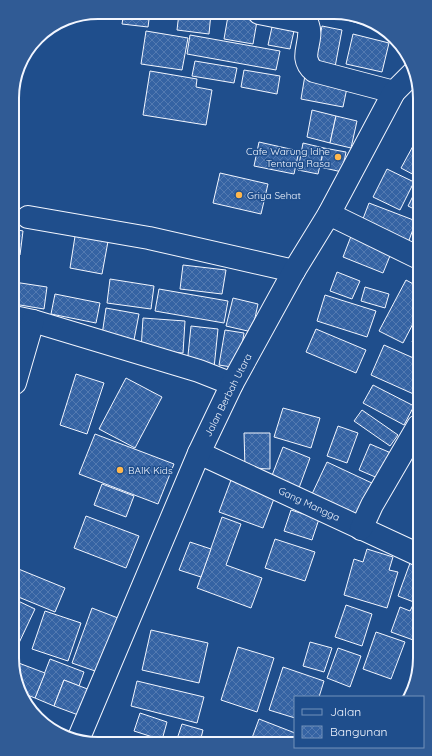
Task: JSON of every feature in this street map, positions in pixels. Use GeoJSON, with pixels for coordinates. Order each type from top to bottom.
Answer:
{"type":"FeatureCollection","features":[{"type":"Feature","properties":{"kind":"street"},"geometry":{"type":"LineString","coordinates":[[289,19],[304,22],[308,25],[310,32],[306,57],[308,66],[314,71],[394,92]]}},
{"type":"Feature","properties":{"kind":"street","name":"Jalan Berbah Utara"},"geometry":{"type":"LineString","coordinates":[[80,735],[199,453],[232,384],[294,271],[329,214],[394,92],[410,76]]}},
{"type":"Feature","properties":{"kind":"street"},"geometry":{"type":"LineString","coordinates":[[329,214],[413,255]]}},
{"type":"Feature","properties":{"kind":"street"},"geometry":{"type":"LineString","coordinates":[[28,217],[149,238],[294,271]]}},
{"type":"Feature","properties":{"kind":"street"},"geometry":{"type":"LineString","coordinates":[[19,355],[24,319],[199,371],[232,384]]}},
{"type":"Feature","properties":{"kind":"street"},"geometry":{"type":"LineString","coordinates":[[361,529],[372,505],[413,435]]}},
{"type":"Feature","properties":{"kind":"street","name":"Gang Mangga"},"geometry":{"type":"LineString","coordinates":[[199,453],[413,552]]}},
{"type":"Feature","properties":{"kind":"building"},"geometry":{"type":"Polygon","coordinates":[[[123,19],[149,19],[148,27],[122,24],[123,19]]]}},
{"type":"Feature","properties":{"kind":"building"},"geometry":{"type":"Polygon","coordinates":[[[178,19],[210,19],[209,34],[177,30],[178,19]]]}},
{"type":"Feature","properties":{"kind":"building"},"geometry":{"type":"Polygon","coordinates":[[[227,19],[245,19],[257,21],[253,44],[224,39],[227,19]]]}},
{"type":"Feature","properties":{"kind":"building"},"geometry":{"type":"Polygon","coordinates":[[[322,26],[342,30],[335,67],[315,63],[322,26]]]}},
{"type":"Feature","properties":{"kind":"building"},"geometry":{"type":"Polygon","coordinates":[[[272,27],[294,31],[290,49],[268,45],[272,27]]]}},
{"type":"Feature","properties":{"kind":"building"},"geometry":{"type":"Polygon","coordinates":[[[146,31],[188,38],[182,70],[141,64],[146,31]]]}},
{"type":"Feature","properties":{"kind":"building"},"geometry":{"type":"Polygon","coordinates":[[[353,34],[389,43],[382,72],[346,64],[353,34]]]}},
{"type":"Feature","properties":{"kind":"building"},"geometry":{"type":"Polygon","coordinates":[[[190,35],[280,51],[276,70],[187,54],[190,35]]]}},
{"type":"Feature","properties":{"kind":"building"},"geometry":{"type":"Polygon","coordinates":[[[195,61],[237,68],[234,83],[192,76],[195,61]]]}},
{"type":"Feature","properties":{"kind":"building"},"geometry":{"type":"Polygon","coordinates":[[[244,70],[280,76],[277,94],[241,87],[244,70]]]}},
{"type":"Feature","properties":{"kind":"building"},"geometry":{"type":"Polygon","coordinates":[[[150,71],[197,79],[196,87],[212,90],[206,125],[143,115],[150,71]]]}},
{"type":"Feature","properties":{"kind":"building"},"geometry":{"type":"Polygon","coordinates":[[[305,75],[348,83],[343,107],[301,99],[305,75]]]}},
{"type":"Feature","properties":{"kind":"building"},"geometry":{"type":"Polygon","coordinates":[[[312,110],[336,116],[330,143],[307,137],[312,110]]]}},
{"type":"Feature","properties":{"kind":"building"},"geometry":{"type":"Polygon","coordinates":[[[336,116],[357,121],[351,148],[330,143],[336,116]]]}},
{"type":"Feature","properties":{"kind":"building"},"geometry":{"type":"Polygon","coordinates":[[[259,142],[299,151],[294,174],[254,166],[259,142]]]}},
{"type":"Feature","properties":{"kind":"building"},"geometry":{"type":"Polygon","coordinates":[[[303,143],[324,148],[318,174],[298,170],[303,143]]]}},
{"type":"Feature","properties":{"kind":"building"},"geometry":{"type":"Polygon","coordinates":[[[413,146],[413,174],[401,168],[413,146]]]}},
{"type":"Feature","properties":{"kind":"building"},"geometry":{"type":"Polygon","coordinates":[[[324,148],[346,152],[342,172],[320,167],[324,148]]]}},
{"type":"Feature","properties":{"kind":"building"},"geometry":{"type":"Polygon","coordinates":[[[387,169],[413,182],[400,210],[373,197],[387,169]]]}},
{"type":"Feature","properties":{"kind":"building"},"geometry":{"type":"Polygon","coordinates":[[[220,173],[268,184],[261,214],[213,203],[220,173]]]}},
{"type":"Feature","properties":{"kind":"building"},"geometry":{"type":"Polygon","coordinates":[[[413,196],[413,208],[408,206],[413,196]]]}},
{"type":"Feature","properties":{"kind":"building"},"geometry":{"type":"Polygon","coordinates":[[[369,203],[413,220],[413,229],[408,243],[361,224],[369,203]]]}},
{"type":"Feature","properties":{"kind":"building"},"geometry":{"type":"Polygon","coordinates":[[[19,230],[23,231],[19,255],[19,230]]]}},
{"type":"Feature","properties":{"kind":"building"},"geometry":{"type":"Polygon","coordinates":[[[76,230],[109,236],[102,274],[70,268],[76,230]]]}},
{"type":"Feature","properties":{"kind":"building"},"geometry":{"type":"Polygon","coordinates":[[[353,231],[394,246],[383,273],[343,257],[353,231]]]}},
{"type":"Feature","properties":{"kind":"building"},"geometry":{"type":"Polygon","coordinates":[[[183,265],[226,270],[222,294],[180,289],[183,265]]]}},
{"type":"Feature","properties":{"kind":"building"},"geometry":{"type":"Polygon","coordinates":[[[337,272],[360,281],[352,299],[330,291],[337,272]]]}},
{"type":"Feature","properties":{"kind":"building"},"geometry":{"type":"Polygon","coordinates":[[[110,279],[154,286],[151,309],[107,303],[110,279]]]}},
{"type":"Feature","properties":{"kind":"building"},"geometry":{"type":"Polygon","coordinates":[[[406,280],[413,284],[413,324],[403,343],[379,331],[406,280]]]}},
{"type":"Feature","properties":{"kind":"building"},"geometry":{"type":"Polygon","coordinates":[[[19,283],[47,287],[44,309],[19,305],[19,283]]]}},
{"type":"Feature","properties":{"kind":"building"},"geometry":{"type":"Polygon","coordinates":[[[365,287],[389,294],[385,308],[361,301],[365,287]]]}},
{"type":"Feature","properties":{"kind":"building"},"geometry":{"type":"Polygon","coordinates":[[[159,289],[228,301],[224,323],[155,311],[159,289]]]}},
{"type":"Feature","properties":{"kind":"building"},"geometry":{"type":"Polygon","coordinates":[[[55,294],[100,303],[96,323],[51,314],[55,294]]]}},
{"type":"Feature","properties":{"kind":"building"},"geometry":{"type":"Polygon","coordinates":[[[325,295],[376,311],[367,337],[317,321],[325,295]]]}},
{"type":"Feature","properties":{"kind":"building"},"geometry":{"type":"Polygon","coordinates":[[[233,298],[258,304],[252,332],[226,326],[233,298]]]}},
{"type":"Feature","properties":{"kind":"building"},"geometry":{"type":"Polygon","coordinates":[[[106,308],[139,314],[134,340],[102,335],[106,308]]]}},
{"type":"Feature","properties":{"kind":"building"},"geometry":{"type":"Polygon","coordinates":[[[143,318],[185,321],[183,353],[141,350],[143,318]]]}},
{"type":"Feature","properties":{"kind":"building"},"geometry":{"type":"Polygon","coordinates":[[[191,326],[218,329],[214,368],[187,365],[191,326]]]}},
{"type":"Feature","properties":{"kind":"building"},"geometry":{"type":"Polygon","coordinates":[[[316,329],[366,350],[356,373],[306,352],[316,329]]]}},
{"type":"Feature","properties":{"kind":"building"},"geometry":{"type":"Polygon","coordinates":[[[225,330],[244,333],[238,368],[219,365],[225,330]]]}},
{"type":"Feature","properties":{"kind":"building"},"geometry":{"type":"Polygon","coordinates":[[[384,345],[413,358],[413,394],[371,375],[384,345]]]}},
{"type":"Feature","properties":{"kind":"building"},"geometry":{"type":"Polygon","coordinates":[[[76,374],[104,383],[87,434],[60,425],[76,374]]]}},
{"type":"Feature","properties":{"kind":"building"},"geometry":{"type":"Polygon","coordinates":[[[126,378],[162,397],[135,448],[99,429],[126,378]]]}},
{"type":"Feature","properties":{"kind":"building"},"geometry":{"type":"Polygon","coordinates":[[[373,385],[413,405],[413,408],[404,425],[363,403],[373,385]]]}},
{"type":"Feature","properties":{"kind":"building"},"geometry":{"type":"Polygon","coordinates":[[[283,408],[320,418],[311,448],[274,437],[283,408]]]}},
{"type":"Feature","properties":{"kind":"building"},"geometry":{"type":"Polygon","coordinates":[[[362,410],[398,435],[390,446],[354,421],[362,410]]]}},
{"type":"Feature","properties":{"kind":"building"},"geometry":{"type":"Polygon","coordinates":[[[338,426],[358,433],[347,463],[327,456],[338,426]]]}},
{"type":"Feature","properties":{"kind":"building"},"geometry":{"type":"Polygon","coordinates":[[[244,433],[270,433],[270,469],[245,468],[244,433]]]}},
{"type":"Feature","properties":{"kind":"building"},"geometry":{"type":"Polygon","coordinates":[[[95,434],[174,464],[158,504],[79,474],[95,434]]]}},
{"type":"Feature","properties":{"kind":"building"},"geometry":{"type":"Polygon","coordinates":[[[370,444],[391,453],[380,479],[359,470],[370,444]]]}},
{"type":"Feature","properties":{"kind":"building"},"geometry":{"type":"Polygon","coordinates":[[[283,447],[310,458],[299,488],[271,478],[283,447]]]}},
{"type":"Feature","properties":{"kind":"building"},"geometry":{"type":"Polygon","coordinates":[[[327,462],[374,484],[359,516],[312,494],[327,462]]]}},
{"type":"Feature","properties":{"kind":"building"},"geometry":{"type":"Polygon","coordinates":[[[231,480],[275,496],[263,528],[219,512],[231,480]]]}},
{"type":"Feature","properties":{"kind":"building"},"geometry":{"type":"Polygon","coordinates":[[[102,484],[134,496],[126,517],[94,505],[102,484]]]}},
{"type":"Feature","properties":{"kind":"building"},"geometry":{"type":"Polygon","coordinates":[[[291,510],[319,519],[312,540],[284,531],[291,510]]]}},
{"type":"Feature","properties":{"kind":"building"},"geometry":{"type":"Polygon","coordinates":[[[86,516],[139,536],[126,568],[74,548],[86,516]]]}},
{"type":"Feature","properties":{"kind":"building"},"geometry":{"type":"Polygon","coordinates":[[[222,517],[241,524],[226,565],[262,578],[251,608],[197,588],[222,517]]]}},
{"type":"Feature","properties":{"kind":"building"},"geometry":{"type":"Polygon","coordinates":[[[275,539],[315,552],[305,581],[265,568],[275,539]]]}},
{"type":"Feature","properties":{"kind":"building"},"geometry":{"type":"Polygon","coordinates":[[[190,542],[211,549],[201,577],[179,570],[190,542]]]}},
{"type":"Feature","properties":{"kind":"building"},"geometry":{"type":"Polygon","coordinates":[[[367,549],[393,557],[389,570],[398,572],[387,608],[344,595],[354,559],[363,562],[367,549]]]}},
{"type":"Feature","properties":{"kind":"building"},"geometry":{"type":"Polygon","coordinates":[[[410,563],[413,564],[413,602],[398,596],[410,563]]]}},
{"type":"Feature","properties":{"kind":"building"},"geometry":{"type":"Polygon","coordinates":[[[19,569],[65,588],[55,612],[19,597],[19,569]]]}},
{"type":"Feature","properties":{"kind":"building"},"geometry":{"type":"Polygon","coordinates":[[[19,601],[35,609],[19,643],[19,601]]]}},
{"type":"Feature","properties":{"kind":"building"},"geometry":{"type":"Polygon","coordinates":[[[346,605],[372,614],[362,646],[335,637],[346,605]]]}},
{"type":"Feature","properties":{"kind":"building"},"geometry":{"type":"Polygon","coordinates":[[[413,605],[413,640],[391,632],[400,607],[410,611],[413,605]]]}},
{"type":"Feature","properties":{"kind":"building"},"geometry":{"type":"Polygon","coordinates":[[[92,608],[118,618],[98,672],[72,663],[92,608]]]}},
{"type":"Feature","properties":{"kind":"building"},"geometry":{"type":"Polygon","coordinates":[[[45,611],[81,623],[68,661],[32,649],[45,611]]]}},
{"type":"Feature","properties":{"kind":"building"},"geometry":{"type":"Polygon","coordinates":[[[151,630],[208,643],[199,683],[142,670],[151,630]]]}},
{"type":"Feature","properties":{"kind":"building"},"geometry":{"type":"Polygon","coordinates":[[[376,632],[405,642],[391,679],[363,669],[376,632]]]}},
{"type":"Feature","properties":{"kind":"building"},"geometry":{"type":"Polygon","coordinates":[[[310,642],[332,648],[324,672],[303,666],[310,642]]]}},
{"type":"Feature","properties":{"kind":"building"},"geometry":{"type":"Polygon","coordinates":[[[238,647],[274,658],[257,712],[221,700],[238,647]]]}},
{"type":"Feature","properties":{"kind":"building"},"geometry":{"type":"Polygon","coordinates":[[[338,648],[361,656],[350,687],[327,678],[338,648]]]}},
{"type":"Feature","properties":{"kind":"building"},"geometry":{"type":"Polygon","coordinates":[[[50,659],[84,672],[79,686],[64,680],[54,706],[35,698],[50,659]]]}},
{"type":"Feature","properties":{"kind":"building"},"geometry":{"type":"Polygon","coordinates":[[[19,663],[45,673],[35,698],[28,696],[27,693],[23,684],[19,663]]]}},
{"type":"Feature","properties":{"kind":"building"},"geometry":{"type":"Polygon","coordinates":[[[283,667],[324,681],[319,696],[294,696],[294,718],[269,710],[283,667]]]}},
{"type":"Feature","properties":{"kind":"building"},"geometry":{"type":"Polygon","coordinates":[[[64,680],[90,690],[81,716],[54,706],[64,680]]]}},
{"type":"Feature","properties":{"kind":"building"},"geometry":{"type":"Polygon","coordinates":[[[137,681],[204,697],[197,723],[131,706],[137,681]]]}},
{"type":"Feature","properties":{"kind":"building"},"geometry":{"type":"Polygon","coordinates":[[[140,713],[167,722],[163,737],[153,737],[134,731],[140,713]]]}},
{"type":"Feature","properties":{"kind":"building"},"geometry":{"type":"Polygon","coordinates":[[[259,719],[294,733],[294,737],[252,737],[259,719]]]}},
{"type":"Feature","properties":{"kind":"building"},"geometry":{"type":"Polygon","coordinates":[[[182,724],[203,730],[201,737],[178,737],[182,724]]]}},
{"type":"Feature","properties":{"kind":"place","name":"Cafe Warung Idhe Tentang Rasa"},"geometry":{"type":"Point","coordinates":[338,157]}},
{"type":"Feature","properties":{"kind":"place","name":"Griya Sehat"},"geometry":{"type":"Point","coordinates":[239,195]}},
{"type":"Feature","properties":{"kind":"place","name":"BAIK Kids"},"geometry":{"type":"Point","coordinates":[120,470]}}]}
